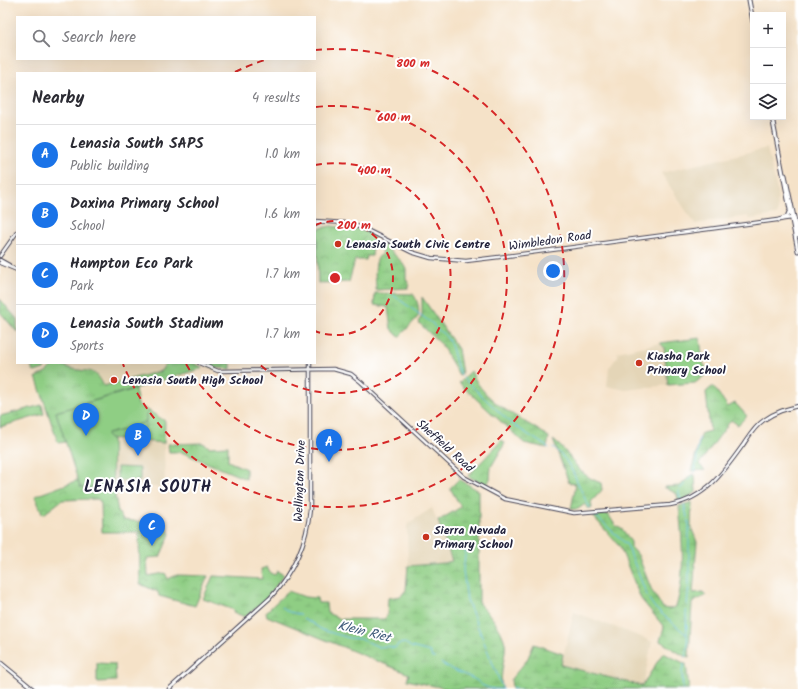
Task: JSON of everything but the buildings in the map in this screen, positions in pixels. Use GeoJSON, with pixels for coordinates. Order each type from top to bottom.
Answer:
{"type":"FeatureCollection","features":[{"type":"Feature","properties":{"kind":"main road"},"geometry":{"type":"LineString","coordinates":[[748,0],[751,12]]}},
{"type":"Feature","properties":{"kind":"main road"},"geometry":{"type":"LineString","coordinates":[[773,120],[793,218],[798,251]]}},
{"type":"Feature","properties":{"kind":"main road"},"geometry":{"type":"LineString","coordinates":[[783,168],[789,209],[798,236]]}},
{"type":"Feature","properties":{"kind":"main road"},"geometry":{"type":"LineString","coordinates":[[779,220],[787,217],[789,209]]}},
{"type":"Feature","properties":{"kind":"street","name":"Wimbledon Road"},"geometry":{"type":"LineString","coordinates":[[316,221],[360,227],[418,255],[451,261],[466,261],[793,218]]}},
{"type":"Feature","properties":{"kind":"street"},"geometry":{"type":"LineString","coordinates":[[316,224],[321,221]]}},
{"type":"Feature","properties":{"kind":"street"},"geometry":{"type":"LineString","coordinates":[[0,256],[16,233]]}},
{"type":"Feature","properties":{"kind":"street"},"geometry":{"type":"LineString","coordinates":[[0,262],[16,270]]}},
{"type":"Feature","properties":{"kind":"street","name":"Sheffield Road"},"geometry":{"type":"LineString","coordinates":[[202,364],[218,370],[336,369],[351,374],[464,477],[476,485],[511,501],[574,513],[670,505],[685,501],[718,480],[750,436],[763,421],[777,412],[798,406]]}},
{"type":"Feature","properties":{"kind":"street","name":"Wellington Drive"},"geometry":{"type":"LineString","coordinates":[[169,689],[270,598],[284,581],[300,553],[306,533],[310,509],[310,364]]}},
{"type":"Feature","properties":{"kind":"street"},"geometry":{"type":"LineString","coordinates":[[0,662],[33,689]]}},
{"type":"Feature","properties":{"kind":"shaded area"},"geometry":{"type":"Polygon","coordinates":[[[767,148],[777,191],[778,213],[776,215],[750,219],[748,216],[695,224],[661,173],[767,148]]]}},
{"type":"Feature","properties":{"kind":"shaded area","name":"Kiasha Park Primary School"},"geometry":{"type":"Polygon","coordinates":[[[660,343],[664,347],[668,385],[625,390],[607,386],[609,368],[618,356],[617,352],[660,343]]]}},
{"type":"Feature","properties":{"kind":"shaded area","name":"Lenasia South High School"},"geometry":{"type":"Polygon","coordinates":[[[63,364],[165,364],[161,371],[104,387],[97,374],[92,371],[71,369],[63,364]]]}},
{"type":"Feature","properties":{"kind":"shaded area"},"geometry":{"type":"Polygon","coordinates":[[[112,439],[164,443],[165,488],[113,483],[112,439]]]}},
{"type":"Feature","properties":{"kind":"shaded area","name":"Sierra Nevada Primary School"},"geometry":{"type":"Polygon","coordinates":[[[432,508],[452,561],[408,566],[407,526],[409,523],[432,508]]]}},
{"type":"Feature","properties":{"kind":"shaded area"},"geometry":{"type":"Polygon","coordinates":[[[574,612],[652,642],[643,686],[561,665],[574,612]]]}},
{"type":"Feature","properties":{"kind":"green space"},"geometry":{"type":"Polygon","coordinates":[[[331,226],[357,229],[374,235],[372,256],[367,256],[366,260],[355,260],[349,282],[318,283],[317,231],[321,228],[331,226]]]}},
{"type":"Feature","properties":{"kind":"green space"},"geometry":{"type":"Polygon","coordinates":[[[386,244],[388,249],[401,261],[406,269],[406,279],[410,286],[408,288],[376,290],[376,265],[382,254],[382,247],[386,244]]]}},
{"type":"Feature","properties":{"kind":"green space"},"geometry":{"type":"Polygon","coordinates":[[[375,293],[413,294],[415,297],[419,308],[418,317],[399,337],[391,329],[388,307],[374,305],[375,293]]]}},
{"type":"Feature","properties":{"kind":"green space"},"geometry":{"type":"Polygon","coordinates":[[[422,297],[458,349],[462,374],[459,375],[441,344],[418,322],[422,316],[422,297]]]}},
{"type":"Feature","properties":{"kind":"green space"},"geometry":{"type":"Polygon","coordinates":[[[0,299],[16,318],[16,331],[0,312],[0,299]]]}},
{"type":"Feature","properties":{"kind":"green space"},"geometry":{"type":"Polygon","coordinates":[[[700,338],[703,363],[709,372],[695,383],[668,385],[664,347],[660,343],[700,338]]]}},
{"type":"Feature","properties":{"kind":"green space"},"geometry":{"type":"Polygon","coordinates":[[[30,364],[48,364],[44,369],[35,372],[33,371],[30,364]]]}},
{"type":"Feature","properties":{"kind":"green space"},"geometry":{"type":"Polygon","coordinates":[[[54,364],[60,364],[95,373],[104,386],[161,371],[165,364],[196,364],[203,368],[56,412],[66,442],[58,443],[36,377],[46,372],[54,364]]]}},
{"type":"Feature","properties":{"kind":"green space"},"geometry":{"type":"Polygon","coordinates":[[[205,364],[231,364],[231,369],[215,368],[205,364]]]}},
{"type":"Feature","properties":{"kind":"green space"},"geometry":{"type":"Polygon","coordinates":[[[471,371],[477,383],[494,401],[549,437],[547,448],[524,443],[459,383],[471,371]]]}},
{"type":"Feature","properties":{"kind":"green space"},"geometry":{"type":"Polygon","coordinates":[[[713,386],[728,407],[735,403],[747,416],[738,425],[731,420],[699,464],[705,470],[691,471],[702,433],[710,431],[706,392],[713,386]]]}},
{"type":"Feature","properties":{"kind":"green space"},"geometry":{"type":"Polygon","coordinates":[[[135,389],[138,405],[149,411],[146,415],[146,421],[133,427],[107,434],[108,438],[112,439],[113,483],[85,488],[80,487],[56,412],[135,389]]]}},
{"type":"Feature","properties":{"kind":"green space"},"geometry":{"type":"Polygon","coordinates":[[[42,405],[44,414],[0,427],[0,416],[42,405]]]}},
{"type":"Feature","properties":{"kind":"green space"},"geometry":{"type":"Polygon","coordinates":[[[149,411],[165,421],[164,443],[108,438],[107,434],[133,427],[149,411]]]}},
{"type":"Feature","properties":{"kind":"green space"},"geometry":{"type":"Polygon","coordinates":[[[146,421],[146,427],[141,431],[131,432],[126,429],[146,421]]]}},
{"type":"Feature","properties":{"kind":"green space"},"geometry":{"type":"Polygon","coordinates":[[[502,440],[505,443],[491,467],[490,479],[486,486],[468,476],[502,440]]]}},
{"type":"Feature","properties":{"kind":"green space"},"geometry":{"type":"Polygon","coordinates":[[[553,440],[560,446],[579,469],[592,479],[601,483],[602,490],[591,502],[592,508],[587,508],[585,504],[578,509],[571,509],[576,484],[569,483],[553,440]]]}},
{"type":"Feature","properties":{"kind":"green space"},"geometry":{"type":"Polygon","coordinates":[[[203,443],[209,447],[228,446],[228,461],[246,469],[246,479],[181,452],[169,452],[168,444],[203,443]]]}},
{"type":"Feature","properties":{"kind":"green space"},"geometry":{"type":"Polygon","coordinates":[[[117,467],[140,468],[140,481],[117,480],[117,467]]]}},
{"type":"Feature","properties":{"kind":"green space"},"geometry":{"type":"Polygon","coordinates":[[[692,474],[695,475],[696,492],[682,501],[678,500],[677,494],[664,487],[680,486],[692,474]]]}},
{"type":"Feature","properties":{"kind":"green space"},"geometry":{"type":"Polygon","coordinates":[[[459,479],[479,491],[479,604],[495,622],[505,643],[501,676],[502,689],[448,689],[407,680],[409,674],[267,616],[266,612],[288,591],[305,597],[317,598],[318,603],[326,603],[327,613],[341,619],[384,619],[387,616],[388,598],[401,596],[406,590],[408,566],[452,561],[438,521],[461,507],[450,488],[459,479]]]}},
{"type":"Feature","properties":{"kind":"green space"},"geometry":{"type":"Polygon","coordinates":[[[78,480],[80,486],[85,488],[113,483],[118,512],[123,520],[165,524],[170,534],[160,557],[147,558],[148,576],[165,573],[168,579],[177,575],[208,576],[195,606],[159,596],[158,592],[140,584],[139,532],[102,532],[101,503],[98,499],[62,500],[44,514],[42,513],[35,496],[78,480]]]}},
{"type":"Feature","properties":{"kind":"green space"},"geometry":{"type":"Polygon","coordinates":[[[692,502],[691,527],[697,542],[693,593],[703,592],[706,595],[692,603],[689,657],[684,656],[660,641],[664,627],[641,599],[620,547],[593,516],[608,514],[615,525],[623,530],[631,542],[631,547],[638,555],[652,591],[663,608],[669,609],[676,607],[681,582],[682,556],[679,506],[692,502]]]}},
{"type":"Feature","properties":{"kind":"green space"},"geometry":{"type":"Polygon","coordinates":[[[267,567],[270,573],[275,575],[277,571],[284,575],[266,599],[245,617],[233,612],[234,610],[203,599],[213,576],[262,579],[261,569],[267,567]]]}},
{"type":"Feature","properties":{"kind":"green space"},"geometry":{"type":"Polygon","coordinates":[[[534,644],[563,654],[561,665],[642,686],[663,653],[686,664],[689,689],[512,689],[511,679],[527,660],[534,644]]]}},
{"type":"Feature","properties":{"kind":"green space"},"geometry":{"type":"Polygon","coordinates":[[[97,663],[115,664],[116,681],[97,682],[97,663]]]}},
{"type":"Feature","properties":{"kind":"waterway"},"geometry":{"type":"LineString","coordinates":[[393,295],[433,324],[445,336],[450,342],[461,375]]}},
{"type":"Feature","properties":{"kind":"waterway"},"geometry":{"type":"LineString","coordinates":[[463,378],[512,424],[549,448]]}},
{"type":"Feature","properties":{"kind":"waterway"},"geometry":{"type":"LineString","coordinates":[[695,472],[699,438]]}},
{"type":"Feature","properties":{"kind":"waterway"},"geometry":{"type":"LineString","coordinates":[[553,448],[566,460],[590,508]]}},
{"type":"Feature","properties":{"kind":"waterway"},"geometry":{"type":"LineString","coordinates":[[682,501],[679,495],[679,490],[694,474]]}},
{"type":"Feature","properties":{"kind":"waterway"},"geometry":{"type":"LineString","coordinates":[[684,504],[689,525],[689,586],[686,614],[687,634]]}},
{"type":"Feature","properties":{"kind":"waterway"},"geometry":{"type":"LineString","coordinates":[[596,516],[627,545],[648,598],[655,608],[687,635],[688,647],[685,657]]}},
{"type":"Feature","properties":{"kind":"waterway"},"geometry":{"type":"LineString","coordinates":[[441,663],[483,685],[491,688],[503,689],[467,600],[463,570],[466,549]]}},
{"type":"Feature","properties":{"kind":"waterway","name":"Klein Riet"},"geometry":{"type":"LineString","coordinates":[[282,607],[289,612],[299,614],[306,621],[322,630],[349,638],[361,639],[379,647],[387,646],[395,648],[398,644],[405,643],[411,647],[430,652],[432,658],[435,658]]}},
{"type":"Feature","properties":{"kind":"waterway"},"geometry":{"type":"LineString","coordinates":[[683,689],[682,671],[684,664]]}},
{"type":"Feature","properties":{"kind":"waterway","name":"Klein Riet"},"geometry":{"type":"LineString","coordinates":[[512,687],[520,689]]}},
{"type":"Feature","properties":{"kind":"place","name":"Lenasia South Civic Centre"},"geometry":{"type":"Point","coordinates":[338,244]}},
{"type":"Feature","properties":{"kind":"place","name":"Kiasha Park Primary School"},"geometry":{"type":"Point","coordinates":[639,363]}},
{"type":"Feature","properties":{"kind":"place","name":"Lenasia South High School"},"geometry":{"type":"Point","coordinates":[114,380]}},
{"type":"Feature","properties":{"kind":"place","name":"Lenasia South Stadium"},"geometry":{"type":"Point","coordinates":[86,436]}},
{"type":"Feature","properties":{"kind":"place","name":"Daxina Primary School"},"geometry":{"type":"Point","coordinates":[138,456]}},
{"type":"Feature","properties":{"kind":"place","name":"Lenasia South SAPS"},"geometry":{"type":"Point","coordinates":[329,462]}},
{"type":"Feature","properties":{"kind":"place","name":"Sierra Nevada Primary School"},"geometry":{"type":"Point","coordinates":[426,537]}},
{"type":"Feature","properties":{"kind":"place","name":"Hampton Eco Park"},"geometry":{"type":"Point","coordinates":[152,546]}},
{"type":"Feature","properties":{"kind":"district","name":"LENASIA SOUTH"},"geometry":{"type":"Point","coordinates":[148,487]}}]}
